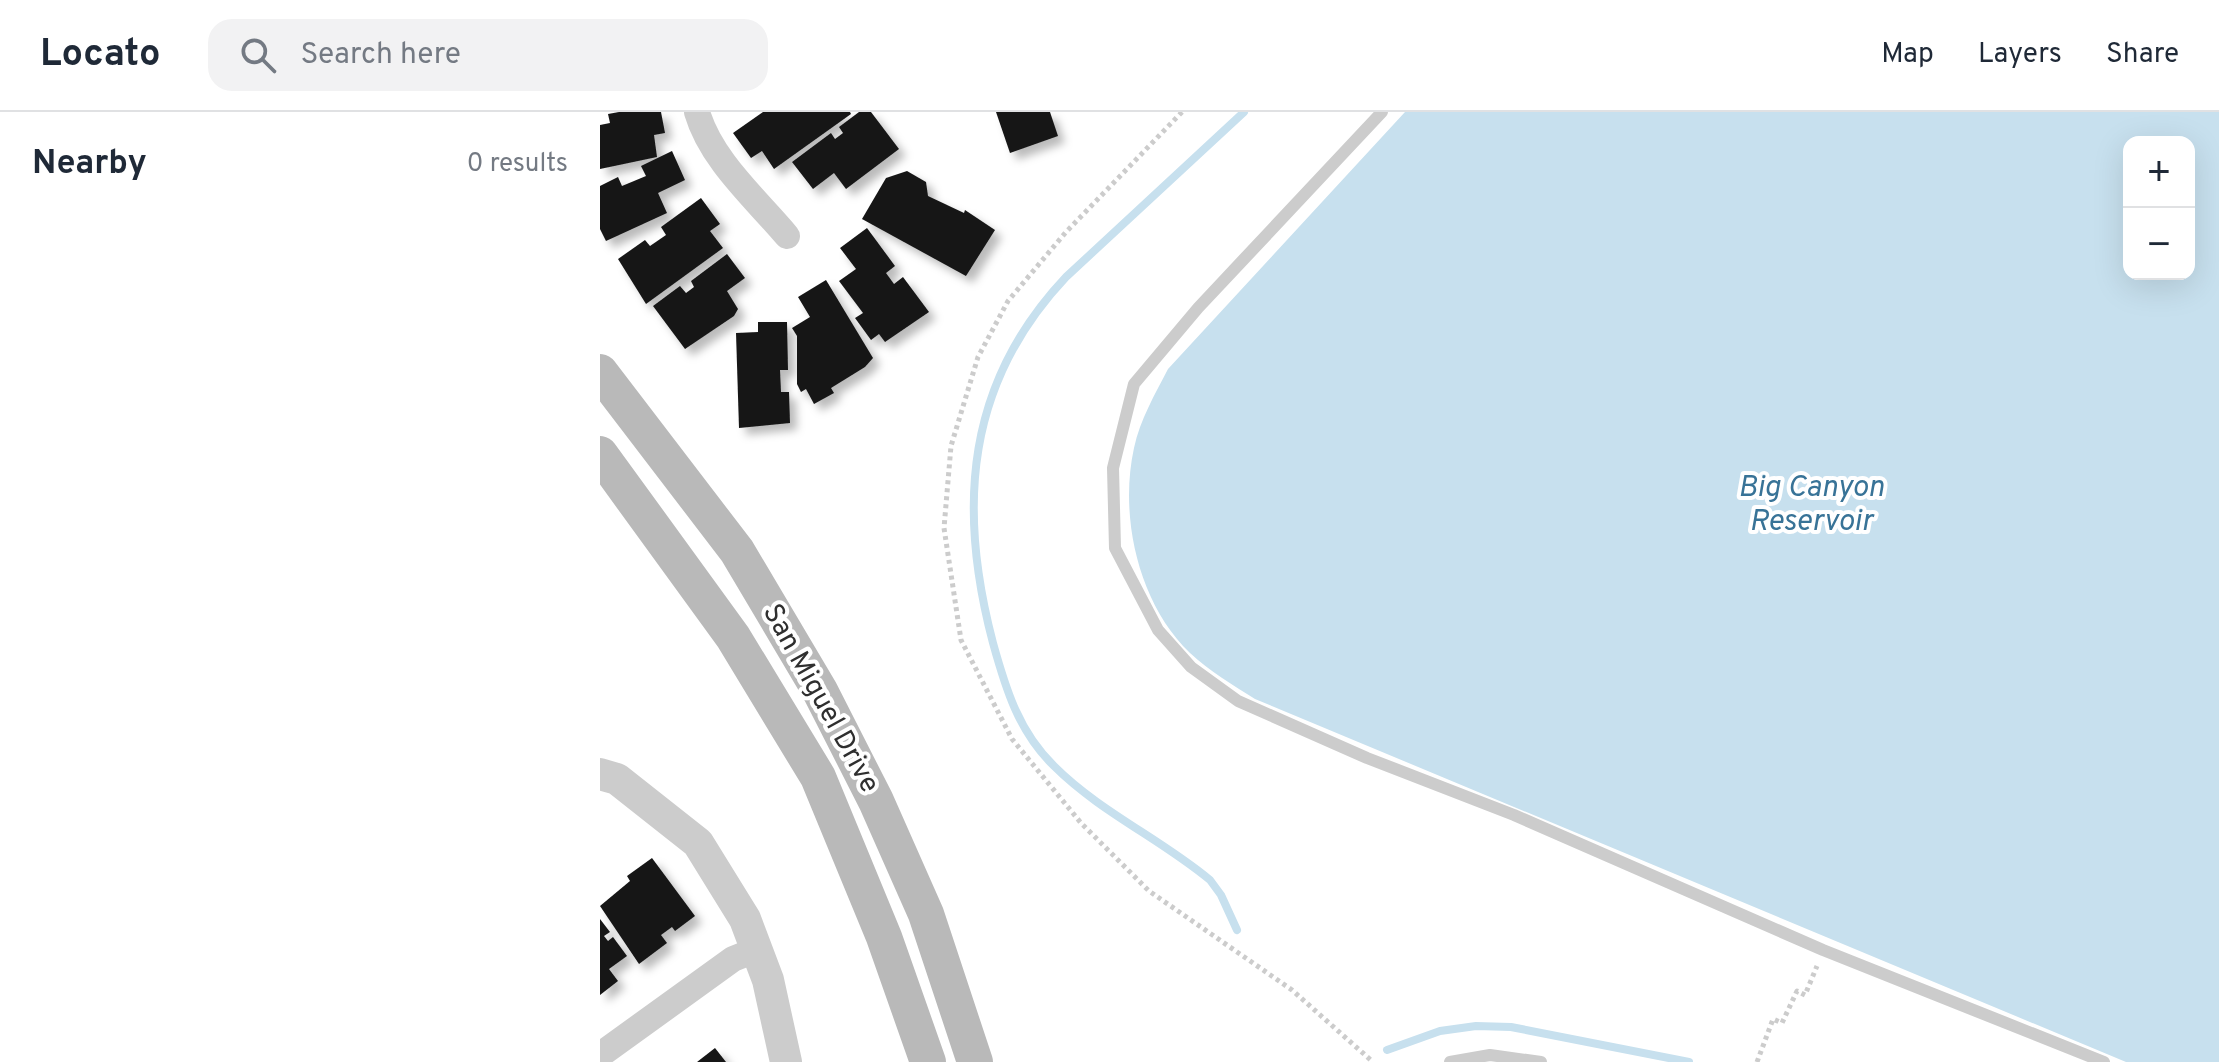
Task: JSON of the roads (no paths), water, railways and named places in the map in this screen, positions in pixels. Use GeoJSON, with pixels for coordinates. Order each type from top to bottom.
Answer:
{"type":"FeatureCollection","features":[{"type":"Feature","properties":{"kind":"main road","name":"San Miguel Drive"},"geometry":{"type":"LineString","coordinates":[[600,372],[737,551],[820,691],[876,801],[926,914],[975,1062]]}},
{"type":"Feature","properties":{"kind":"main road","name":"San Miguel Drive"},"geometry":{"type":"LineString","coordinates":[[600,454],[733,637],[818,777],[884,937],[928,1062]]}},
{"type":"Feature","properties":{"kind":"street"},"geometry":{"type":"LineString","coordinates":[[697,112],[718,157],[787,236]]}},
{"type":"Feature","properties":{"kind":"street"},"geometry":{"type":"LineString","coordinates":[[600,774],[617,779],[698,843],[745,919],[758,949],[786,1062]]}},
{"type":"Feature","properties":{"kind":"street"},"geometry":{"type":"LineString","coordinates":[[600,1055],[733,959],[758,949]]}},
{"type":"Feature","properties":{"kind":"lane"},"geometry":{"type":"LineString","coordinates":[[1382,112],[1198,308],[1134,384],[1113,468],[1115,548],[1158,630],[1191,667],[1238,701],[1367,758],[1514,815],[1823,950],[2104,1062]]}},
{"type":"Feature","properties":{"kind":"lane"},"geometry":{"type":"LineString","coordinates":[[1450,1062],[1490,1055],[1541,1062]]}},
{"type":"Feature","properties":{"kind":"water","name":"Big Canyon Reservoir"},"geometry":{"type":"Polygon","coordinates":[[[1405,112],[2219,112],[2219,1062],[2126,1062],[1255,699],[1190,653],[1172,633],[1145,584],[1131,530],[1129,502],[1134,448],[1144,417],[1168,369],[1405,112]]]}},
{"type":"Feature","properties":{"kind":"waterway"},"geometry":{"type":"LineString","coordinates":[[1237,930],[1221,895],[1210,880],[1072,782],[1042,753],[1023,725],[1009,694],[993,643],[982,593],[975,543],[974,495],[978,449],[989,404],[1007,360],[1033,318],[1066,277],[1244,112]]}},
{"type":"Feature","properties":{"kind":"waterway"},"geometry":{"type":"LineString","coordinates":[[1387,1050],[1440,1031],[1476,1026],[1511,1027],[1689,1062]]}}]}
